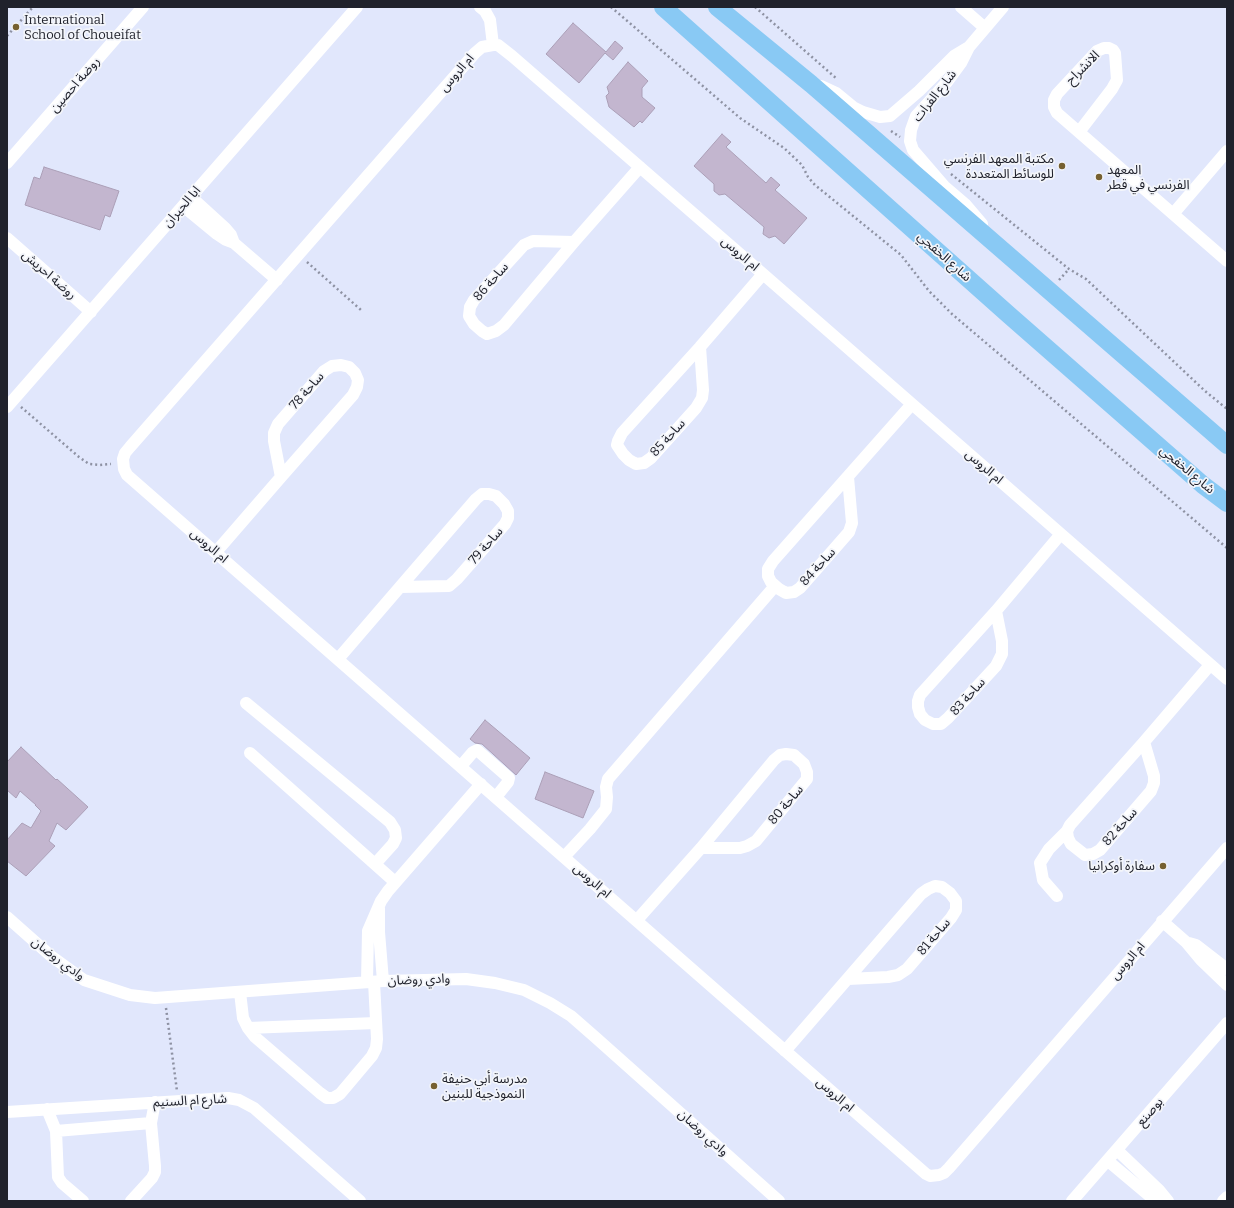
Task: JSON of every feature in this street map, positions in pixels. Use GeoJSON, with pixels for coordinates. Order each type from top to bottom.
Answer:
{"type":"FeatureCollection","features":[{"type":"Feature","properties":{"kind":"highway","name":"شارع الخفجي"},"geometry":{"type":"LineString","coordinates":[[663,7],[1033,336],[1203,485],[1227,503]]}},
{"type":"Feature","properties":{"kind":"highway"},"geometry":{"type":"LineString","coordinates":[[717,7],[811,84],[1227,445]]}},
{"type":"Feature","properties":{"kind":"street","name":"روضة احصين"},"geometry":{"type":"LineString","coordinates":[[7,163],[143,7]]}},
{"type":"Feature","properties":{"kind":"street","name":"ابا الحيران"},"geometry":{"type":"LineString","coordinates":[[10,404],[357,7]]}},
{"type":"Feature","properties":{"kind":"street"},"geometry":{"type":"LineString","coordinates":[[480,7],[485,11],[490,20],[493,45]]}},
{"type":"Feature","properties":{"kind":"street"},"geometry":{"type":"LineString","coordinates":[[961,7],[985,28]]}},
{"type":"Feature","properties":{"kind":"street","name":"شارع الفرات"},"geometry":{"type":"LineString","coordinates":[[910,141],[911,130],[916,116],[947,82],[961,63],[969,47],[1003,7]]}},
{"type":"Feature","properties":{"kind":"street","name":"ام الروس"},"geometry":{"type":"LineString","coordinates":[[1227,679],[1060,535],[508,52],[498,45],[482,47],[475,52],[125,453],[123,464],[127,475],[637,920],[784,1051],[921,1170],[930,1176],[944,1173],[949,1168],[1227,848]]}},
{"type":"Feature","properties":{"kind":"street","name":"شارع الفرات"},"geometry":{"type":"LineString","coordinates":[[880,117],[890,116],[919,91],[954,56],[969,47]]}},
{"type":"Feature","properties":{"kind":"street","name":"الانشراح"},"geometry":{"type":"LineString","coordinates":[[1079,132],[1112,89],[1117,80],[1115,53],[1109,48],[1104,48],[1097,51],[1057,94],[1054,100],[1054,107],[1057,113],[1227,261]]}},
{"type":"Feature","properties":{"kind":"street"},"geometry":{"type":"LineString","coordinates":[[811,84],[823,87],[836,93],[853,108],[880,117]]}},
{"type":"Feature","properties":{"kind":"street"},"geometry":{"type":"LineString","coordinates":[[910,141],[914,150],[944,186],[965,204],[980,220],[989,238]]}},
{"type":"Feature","properties":{"kind":"street"},"geometry":{"type":"LineString","coordinates":[[1173,214],[1227,150]]}},
{"type":"Feature","properties":{"kind":"street","name":"ساحة 86"},"geometry":{"type":"LineString","coordinates":[[574,242],[533,241],[524,245],[474,300],[468,316],[474,324],[488,334],[496,331],[504,325],[574,242],[640,168]]}},
{"type":"Feature","properties":{"kind":"street"},"geometry":{"type":"LineString","coordinates":[[187,202],[217,234],[234,243],[277,280]]}},
{"type":"Feature","properties":{"kind":"street","name":"روضة احريش"},"geometry":{"type":"LineString","coordinates":[[7,238],[91,312]]}},
{"type":"Feature","properties":{"kind":"street","name":"ساحة 85"},"geometry":{"type":"LineString","coordinates":[[700,347],[703,390],[702,398],[699,403],[651,458],[644,463],[636,464],[629,460],[617,445],[622,433],[700,347],[762,274]]}},
{"type":"Feature","properties":{"kind":"street","name":"ساحة 78"},"geometry":{"type":"LineString","coordinates":[[216,552],[353,395],[357,387],[358,380],[355,373],[349,367],[341,365],[332,366],[324,371],[278,424],[274,433],[274,441],[281,477]]}},
{"type":"Feature","properties":{"kind":"street"},"geometry":{"type":"LineString","coordinates":[[564,857],[606,809],[606,787],[608,779],[775,586],[768,576],[768,569],[770,565],[912,404]]}},
{"type":"Feature","properties":{"kind":"street","name":"ساحة 84"},"geometry":{"type":"LineString","coordinates":[[775,586],[786,593],[794,592],[800,588],[849,532],[852,523],[848,477]]}},
{"type":"Feature","properties":{"kind":"street","name":"ساحة 79"},"geometry":{"type":"LineString","coordinates":[[338,659],[400,587],[476,499],[482,494],[489,494],[496,496],[504,504],[508,510],[508,518],[505,524],[457,579],[449,586],[400,587]]}},
{"type":"Feature","properties":{"kind":"street","name":"ساحة 83"},"geometry":{"type":"LineString","coordinates":[[996,611],[1002,641],[1002,654],[996,666],[941,724],[933,724],[925,720],[920,714],[918,707],[920,695],[996,611],[1060,535]]}},
{"type":"Feature","properties":{"kind":"street"},"geometry":{"type":"LineString","coordinates":[[1057,896],[1043,880],[1040,863],[1049,849],[1068,831],[1070,825],[1210,665]]}},
{"type":"Feature","properties":{"kind":"street"},"geometry":{"type":"LineString","coordinates":[[246,703],[390,822],[395,830],[396,838],[393,844],[375,864]]}},
{"type":"Feature","properties":{"kind":"street","name":"ساحة 82"},"geometry":{"type":"LineString","coordinates":[[1068,831],[1068,838],[1071,844],[1085,855],[1093,854],[1100,850],[1151,791],[1154,783],[1154,776],[1144,742]]}},
{"type":"Feature","properties":{"kind":"street"},"geometry":{"type":"LineString","coordinates":[[461,766],[473,752],[477,750],[509,778],[508,782],[496,797]]}},
{"type":"Feature","properties":{"kind":"street"},"geometry":{"type":"LineString","coordinates":[[250,753],[395,882]]}},
{"type":"Feature","properties":{"kind":"street","name":"ساحة 80"},"geometry":{"type":"LineString","coordinates":[[637,920],[701,848],[774,760],[780,755],[790,754],[794,755],[804,764],[807,772],[807,779],[756,840],[747,846],[740,848],[701,848]]}},
{"type":"Feature","properties":{"kind":"street"},"geometry":{"type":"LineString","coordinates":[[240,992],[243,1018],[255,1037],[327,1098],[333,1098],[340,1094],[372,1056],[378,1039],[374,982],[368,931],[373,917],[384,896],[395,882],[481,784]]}},
{"type":"Feature","properties":{"kind":"street","name":"ساحة 81"},"geometry":{"type":"LineString","coordinates":[[784,1051],[928,888],[935,886],[942,887],[950,893],[956,901],[956,910],[954,914],[907,969],[898,975],[888,977],[848,979]]}},
{"type":"Feature","properties":{"kind":"street"},"geometry":{"type":"LineString","coordinates":[[374,982],[379,932],[379,906]]}},
{"type":"Feature","properties":{"kind":"street","name":"وادي روضان"},"geometry":{"type":"LineString","coordinates":[[7,917],[51,956],[84,980],[130,995],[165,998],[374,982],[466,979],[495,983],[524,990],[550,1003],[571,1016],[779,1201]]}},
{"type":"Feature","properties":{"kind":"street"},"geometry":{"type":"LineString","coordinates":[[1162,921],[1186,942],[1201,960],[1227,985]]}},
{"type":"Feature","properties":{"kind":"street"},"geometry":{"type":"LineString","coordinates":[[1186,942],[1196,945],[1227,969]]}},
{"type":"Feature","properties":{"kind":"street"},"geometry":{"type":"LineString","coordinates":[[248,1028],[376,1022]]}},
{"type":"Feature","properties":{"kind":"street","name":"بوصنع"},"geometry":{"type":"LineString","coordinates":[[1072,1201],[1227,1023]]}},
{"type":"Feature","properties":{"kind":"street","name":"شارع ام السنيم"},"geometry":{"type":"LineString","coordinates":[[7,1112],[228,1098],[239,1100],[246,1103],[360,1201]]}},
{"type":"Feature","properties":{"kind":"street"},"geometry":{"type":"LineString","coordinates":[[130,1201],[152,1178],[155,1172],[151,1123],[155,1102]]}},
{"type":"Feature","properties":{"kind":"street"},"geometry":{"type":"LineString","coordinates":[[47,1109],[56,1131],[58,1177],[62,1183],[83,1201]]}},
{"type":"Feature","properties":{"kind":"street"},"geometry":{"type":"LineString","coordinates":[[56,1131],[151,1123]]}},
{"type":"Feature","properties":{"kind":"street"},"geometry":{"type":"LineString","coordinates":[[1117,1150],[1159,1190],[1168,1201]]}},
{"type":"Feature","properties":{"kind":"street"},"geometry":{"type":"LineString","coordinates":[[1108,1160],[1152,1198],[1159,1201]]}},
{"type":"Feature","properties":{"kind":"street"},"geometry":{"type":"LineString","coordinates":[[1223,1201],[1227,1197]]}},
{"type":"Feature","properties":{"kind":"path"},"geometry":{"type":"LineString","coordinates":[[7,36],[33,7]]}},
{"type":"Feature","properties":{"kind":"path"},"geometry":{"type":"LineString","coordinates":[[611,7],[740,118],[784,148],[802,164],[808,177],[815,185],[901,255],[929,290],[952,314],[1227,548]]}},
{"type":"Feature","properties":{"kind":"path"},"geometry":{"type":"LineString","coordinates":[[755,7],[838,80]]}},
{"type":"Feature","properties":{"kind":"path"},"geometry":{"type":"LineString","coordinates":[[880,117],[884,125],[893,133],[910,141]]}},
{"type":"Feature","properties":{"kind":"path"},"geometry":{"type":"LineString","coordinates":[[948,171],[1063,264],[1086,279],[1205,391],[1227,409]]}},
{"type":"Feature","properties":{"kind":"path"},"geometry":{"type":"LineString","coordinates":[[299,255],[361,310]]}},
{"type":"Feature","properties":{"kind":"path"},"geometry":{"type":"LineString","coordinates":[[10,404],[89,464],[123,464]]}},
{"type":"Feature","properties":{"kind":"path"},"geometry":{"type":"LineString","coordinates":[[165,998],[179,1101]]}},
{"type":"Feature","properties":{"kind":"building"},"geometry":{"type":"Polygon","coordinates":[[[573,23],[606,52],[615,41],[623,48],[613,60],[605,53],[579,83],[546,54],[573,23]]]}},
{"type":"Feature","properties":{"kind":"building"},"geometry":{"type":"Polygon","coordinates":[[[628,62],[648,81],[642,88],[642,97],[655,108],[642,123],[640,121],[634,127],[609,107],[606,96],[609,93],[607,87],[628,62]]]}},
{"type":"Feature","properties":{"kind":"building"},"geometry":{"type":"Polygon","coordinates":[[[722,134],[731,142],[726,147],[766,183],[771,177],[780,185],[775,190],[807,218],[784,244],[775,236],[769,238],[763,234],[764,227],[725,194],[719,195],[714,191],[714,184],[694,166],[722,134]]]}},
{"type":"Feature","properties":{"kind":"building"},"geometry":{"type":"Polygon","coordinates":[[[44,167],[119,191],[110,217],[105,215],[100,230],[25,205],[34,177],[40,179],[44,167]]]}},
{"type":"Feature","properties":{"kind":"building"},"geometry":{"type":"Polygon","coordinates":[[[485,720],[530,758],[516,775],[482,744],[475,743],[470,739],[485,720]]]}},
{"type":"Feature","properties":{"kind":"building"},"geometry":{"type":"Polygon","coordinates":[[[21,747],[56,780],[57,779],[88,807],[66,830],[57,823],[49,841],[55,846],[26,876],[7,861],[7,840],[22,823],[31,828],[41,811],[20,791],[16,798],[7,790],[7,762],[21,747]]]}},
{"type":"Feature","properties":{"kind":"building"},"geometry":{"type":"Polygon","coordinates":[[[545,772],[594,791],[583,818],[535,799],[545,772]]]}},
{"type":"Feature","properties":{"kind":"place","name":"International School of Choueifat"},"geometry":{"type":"Point","coordinates":[16,27]}},
{"type":"Feature","properties":{"kind":"place","name":"مكتبة المعهد الفرنسي للوسائط المتعددة"},"geometry":{"type":"Point","coordinates":[1062,166]}},
{"type":"Feature","properties":{"kind":"place","name":"المعهد الفرنسي في قطر"},"geometry":{"type":"Point","coordinates":[1099,177]}},
{"type":"Feature","properties":{"kind":"place","name":"سفارة أوكرانيا"},"geometry":{"type":"Point","coordinates":[1163,866]}},
{"type":"Feature","properties":{"kind":"place","name":"مدرسة أبي حنيفة النموذجية للبنين"},"geometry":{"type":"Point","coordinates":[434,1086]}}]}
